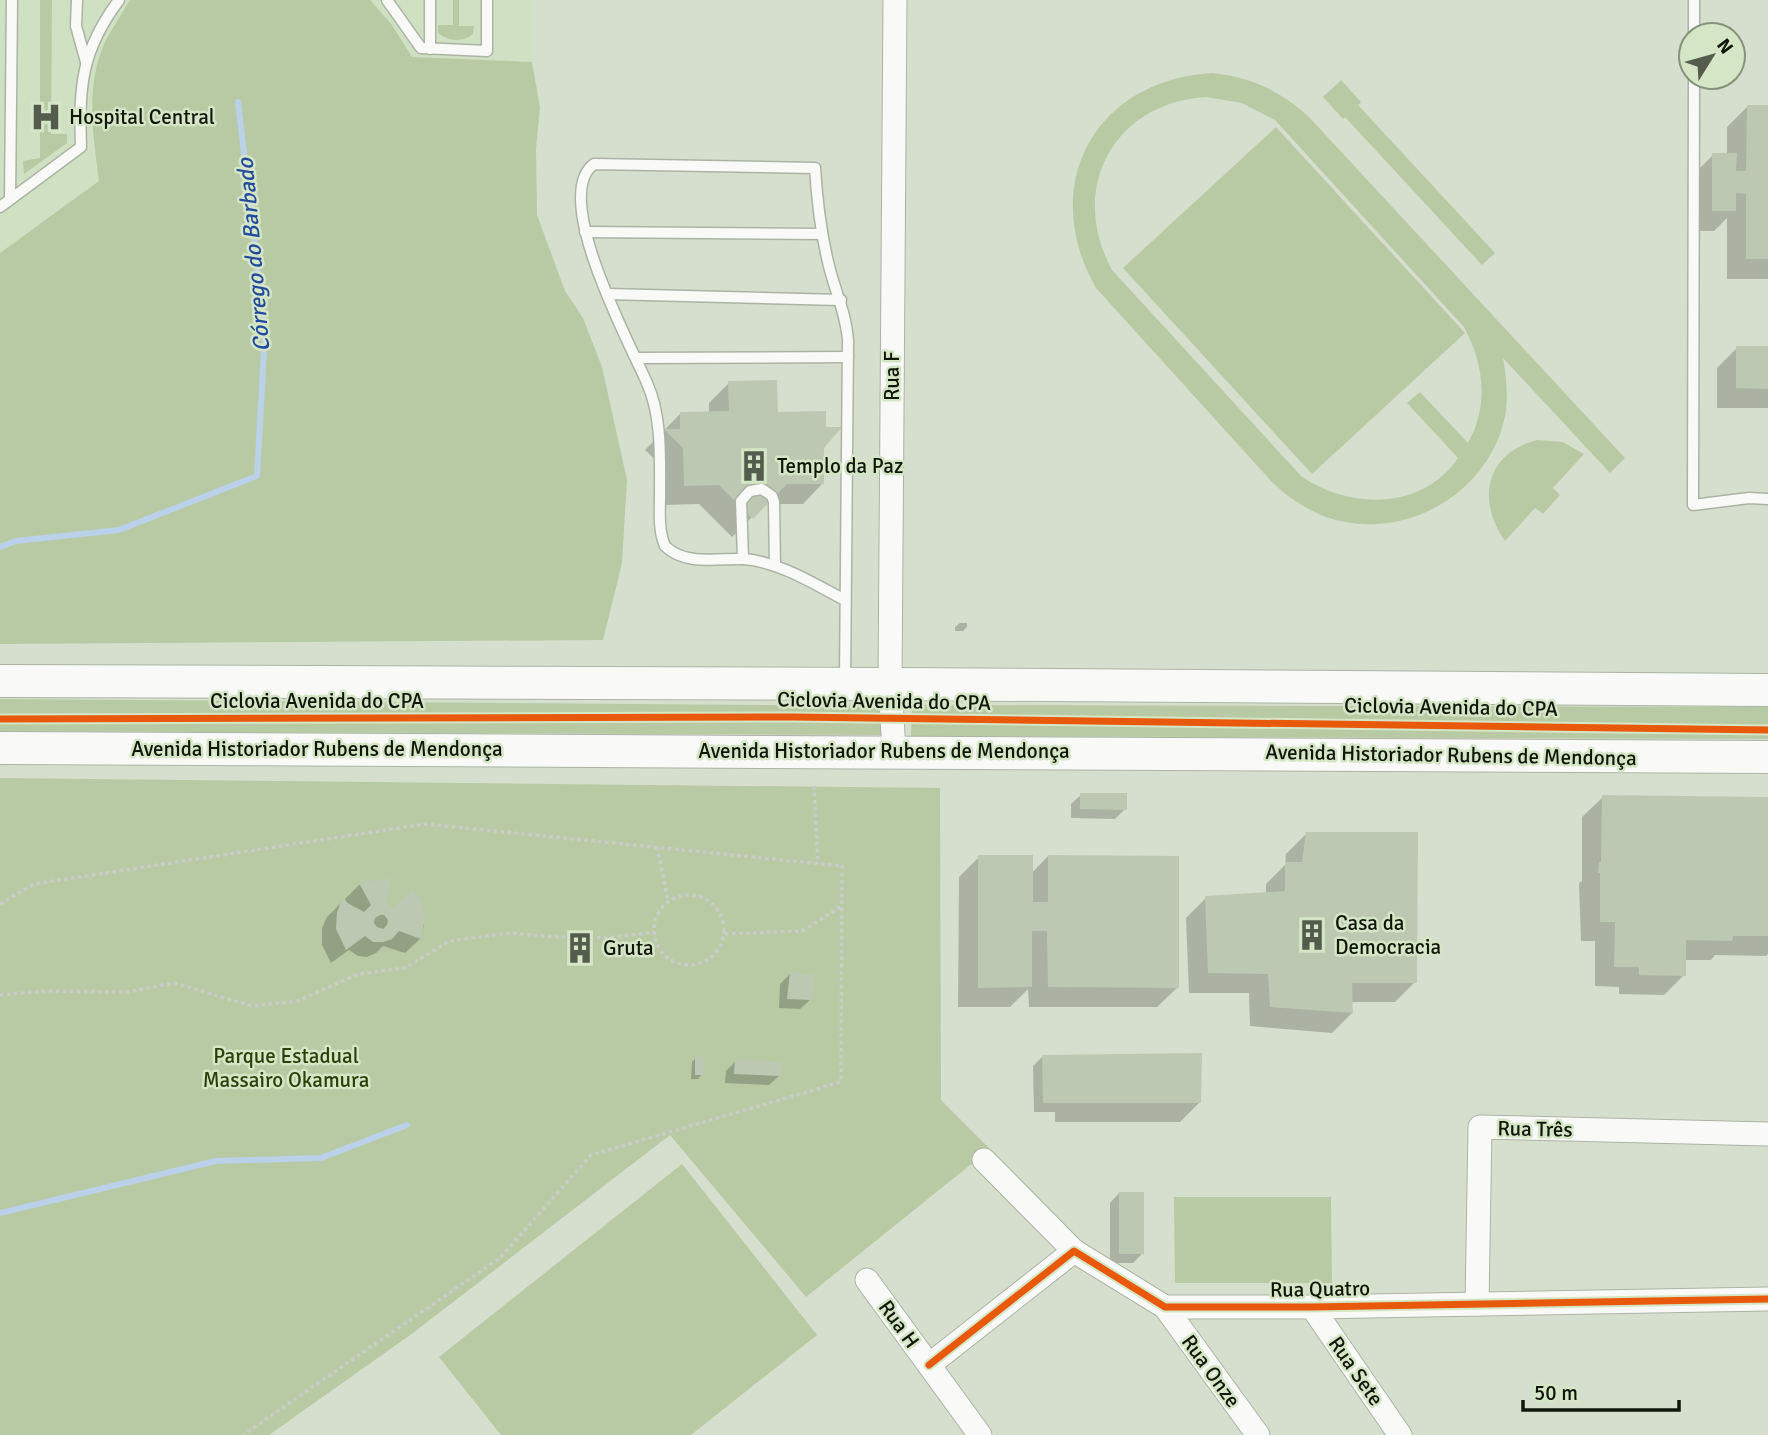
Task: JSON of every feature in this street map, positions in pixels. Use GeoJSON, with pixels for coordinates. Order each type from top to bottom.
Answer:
{"type":"FeatureCollection","features":[{"type":"Feature","properties":{"kind":"main road"},"geometry":{"type":"LineString","coordinates":[[0,681],[1768,690]]}},
{"type":"Feature","properties":{"kind":"main road","name":"Avenida Historiador Rubens de Mendonça"},"geometry":{"type":"LineString","coordinates":[[0,748],[1768,757]]}},
{"type":"Feature","properties":{"kind":"street","name":"Rua F"},"geometry":{"type":"LineString","coordinates":[[894,751],[890,684],[895,0]]}},
{"type":"Feature","properties":{"kind":"street","name":"Rua Três"},"geometry":{"type":"LineString","coordinates":[[1476,1304],[1480,1127],[1768,1134]]}},
{"type":"Feature","properties":{"kind":"street"},"geometry":{"type":"LineString","coordinates":[[984,1160],[1074,1251],[1165,1307]]}},
{"type":"Feature","properties":{"kind":"street"},"geometry":{"type":"LineString","coordinates":[[929,1366],[1074,1251]]}},
{"type":"Feature","properties":{"kind":"street","name":"Rua H"},"geometry":{"type":"LineString","coordinates":[[867,1280],[980,1435]]}},
{"type":"Feature","properties":{"kind":"street","name":"Rua Quatro"},"geometry":{"type":"LineString","coordinates":[[1165,1307],[1768,1299]]}},
{"type":"Feature","properties":{"kind":"street","name":"Rua Onze"},"geometry":{"type":"LineString","coordinates":[[1165,1307],[1258,1435]]}},
{"type":"Feature","properties":{"kind":"street","name":"Rua Sete"},"geometry":{"type":"LineString","coordinates":[[1312,1307],[1400,1435]]}},
{"type":"Feature","properties":{"kind":"lane"},"geometry":{"type":"LineString","coordinates":[[10,199],[12,0]]}},
{"type":"Feature","properties":{"kind":"lane"},"geometry":{"type":"LineString","coordinates":[[77,0],[76,26],[86,63]]}},
{"type":"Feature","properties":{"kind":"lane"},"geometry":{"type":"LineString","coordinates":[[0,207],[81,147],[81,92],[86,63],[95,37],[119,0]]}},
{"type":"Feature","properties":{"kind":"lane"},"geometry":{"type":"LineString","coordinates":[[387,0],[421,48],[487,51],[487,0]]}},
{"type":"Feature","properties":{"kind":"lane"},"geometry":{"type":"LineString","coordinates":[[430,0],[430,49]]}},
{"type":"Feature","properties":{"kind":"lane"},"geometry":{"type":"LineString","coordinates":[[1694,0],[1694,21]]}},
{"type":"Feature","properties":{"kind":"lane"},"geometry":{"type":"LineString","coordinates":[[1694,91],[1693,505],[1749,498],[1768,499]]}},
{"type":"Feature","properties":{"kind":"lane"},"geometry":{"type":"LineString","coordinates":[[845,600],[775,566],[743,559],[681,557],[666,546],[660,528],[660,447],[649,387],[607,295],[580,212],[581,186],[587,171],[599,163],[815,168],[822,233],[830,269],[847,320],[845,684]]}},
{"type":"Feature","properties":{"kind":"lane"},"geometry":{"type":"LineString","coordinates":[[585,232],[822,233]]}},
{"type":"Feature","properties":{"kind":"lane"},"geometry":{"type":"LineString","coordinates":[[607,295],[841,300]]}},
{"type":"Feature","properties":{"kind":"lane"},"geometry":{"type":"LineString","coordinates":[[636,358],[848,357]]}},
{"type":"Feature","properties":{"kind":"lane"},"geometry":{"type":"LineString","coordinates":[[743,559],[741,501],[750,491],[762,489],[772,496],[774,502],[775,566]]}},
{"type":"Feature","properties":{"kind":"path"},"geometry":{"type":"LineString","coordinates":[[814,786],[818,864]]}},
{"type":"Feature","properties":{"kind":"path"},"geometry":{"type":"LineString","coordinates":[[0,904],[34,884],[425,824],[842,866],[841,1082],[591,1155],[500,1258],[243,1435]]}},
{"type":"Feature","properties":{"kind":"path"},"geometry":{"type":"LineString","coordinates":[[657,848],[668,901]]}},
{"type":"Feature","properties":{"kind":"path"},"geometry":{"type":"LineString","coordinates":[[678,896],[701,897],[719,911],[724,934],[721,945],[714,954],[694,965],[671,960],[662,953],[654,932],[655,920],[668,901],[678,896]]}},
{"type":"Feature","properties":{"kind":"path"},"geometry":{"type":"LineString","coordinates":[[724,934],[802,930],[842,906]]}},
{"type":"Feature","properties":{"kind":"path"},"geometry":{"type":"LineString","coordinates":[[0,995],[46,991],[127,992],[174,983],[252,1006],[298,1001],[358,974],[405,968],[449,942],[510,933],[556,937],[607,937],[654,932]]}},
{"type":"Feature","properties":{"kind":"shaded area","name":"Hospital Central"},"geometry":{"type":"Polygon","coordinates":[[[0,0],[130,0],[105,44],[93,142],[99,181],[0,253],[0,0]]]}},
{"type":"Feature","properties":{"kind":"shaded area"},"geometry":{"type":"Polygon","coordinates":[[[370,0],[532,0],[532,62],[412,57],[392,25],[370,0]]]}},
{"type":"Feature","properties":{"kind":"green space"},"geometry":{"type":"Polygon","coordinates":[[[40,0],[52,0],[51,134],[67,134],[67,143],[24,174],[23,161],[40,158],[40,0]]]}},
{"type":"Feature","properties":{"kind":"green space"},"geometry":{"type":"Polygon","coordinates":[[[130,0],[370,0],[392,25],[412,57],[532,62],[540,107],[536,149],[537,215],[565,291],[583,318],[602,367],[627,480],[622,563],[603,640],[0,644],[0,253],[99,181],[92,111],[95,76],[105,42],[130,0]]]}},
{"type":"Feature","properties":{"kind":"green space"},"geometry":{"type":"Polygon","coordinates":[[[453,0],[459,0],[459,26],[474,26],[473,34],[460,40],[446,38],[438,33],[438,25],[453,25],[453,0]]]}},
{"type":"Feature","properties":{"kind":"green space"},"geometry":{"type":"Polygon","coordinates":[[[1212,73],[1239,78],[1275,92],[1308,116],[1625,458],[1610,473],[1503,358],[1507,404],[1498,440],[1483,466],[1464,488],[1440,505],[1413,517],[1385,523],[1355,524],[1318,514],[1284,493],[1096,288],[1079,250],[1073,212],[1076,177],[1088,145],[1108,117],[1136,95],[1171,80],[1212,73]],[[1206,97],[1173,103],[1146,115],[1124,133],[1108,155],[1098,181],[1095,210],[1100,240],[1112,270],[1302,477],[1321,488],[1363,499],[1405,496],[1425,488],[1443,475],[1458,458],[1407,403],[1420,392],[1468,443],[1475,429],[1481,399],[1480,370],[1471,341],[1464,327],[1275,120],[1242,103],[1206,97]]]}},
{"type":"Feature","properties":{"kind":"green space"},"geometry":{"type":"Polygon","coordinates":[[[1341,80],[1361,102],[1358,105],[1495,253],[1482,265],[1345,117],[1343,119],[1323,97],[1341,80]]]}},
{"type":"Feature","properties":{"kind":"green space"},"geometry":{"type":"Polygon","coordinates":[[[1276,127],[1465,333],[1312,474],[1123,268],[1276,127]]]}},
{"type":"Feature","properties":{"kind":"green space"},"geometry":{"type":"Polygon","coordinates":[[[1537,440],[1563,442],[1584,454],[1553,488],[1560,495],[1543,514],[1535,508],[1505,541],[1491,510],[1491,480],[1506,456],[1520,446],[1537,440]]]}},
{"type":"Feature","properties":{"kind":"green space"},"geometry":{"type":"Polygon","coordinates":[[[0,699],[880,706],[881,735],[0,731],[0,699]]]}},
{"type":"Feature","properties":{"kind":"green space"},"geometry":{"type":"Polygon","coordinates":[[[912,705],[1768,707],[1768,739],[911,736],[912,705]]]}},
{"type":"Feature","properties":{"kind":"green space","name":"Parque Estadual Massairo Okamura"},"geometry":{"type":"Polygon","coordinates":[[[0,778],[940,788],[941,1100],[990,1149],[806,1297],[670,1135],[413,1333],[269,1435],[0,1435],[0,778]]]}},
{"type":"Feature","properties":{"kind":"green space"},"geometry":{"type":"Polygon","coordinates":[[[682,1164],[817,1335],[691,1435],[501,1435],[439,1357],[682,1164]]]}},
{"type":"Feature","properties":{"kind":"green space"},"geometry":{"type":"Polygon","coordinates":[[[1174,1197],[1331,1197],[1332,1283],[1175,1283],[1174,1197]]]}},
{"type":"Feature","properties":{"kind":"building"},"geometry":{"type":"Polygon","coordinates":[[[1747,105],[1768,105],[1768,259],[1746,259],[1746,194],[1736,193],[1736,211],[1712,211],[1712,153],[1737,153],[1736,171],[1746,171],[1747,105]]]}},
{"type":"Feature","properties":{"kind":"building"},"geometry":{"type":"Polygon","coordinates":[[[1736,346],[1768,346],[1768,389],[1736,388],[1736,346]]]}},
{"type":"Feature","properties":{"kind":"building","name":"Templo da Paz"},"geometry":{"type":"Polygon","coordinates":[[[777,380],[778,412],[826,411],[826,427],[842,427],[824,448],[824,484],[787,484],[753,519],[719,485],[684,486],[683,448],[664,429],[680,429],[680,412],[729,411],[728,381],[777,380]]]}},
{"type":"Feature","properties":{"kind":"building"},"geometry":{"type":"Polygon","coordinates":[[[1080,793],[1127,793],[1127,810],[1080,809],[1080,793]]]}},
{"type":"Feature","properties":{"kind":"building"},"geometry":{"type":"Polygon","coordinates":[[[1602,795],[1768,797],[1768,936],[1733,936],[1732,941],[1686,940],[1686,976],[1639,975],[1639,967],[1614,967],[1615,922],[1600,922],[1598,873],[1601,862],[1602,795]]]}},
{"type":"Feature","properties":{"kind":"building","name":"Casa da Democracia"},"geometry":{"type":"Polygon","coordinates":[[[1306,832],[1418,832],[1417,983],[1352,983],[1353,1013],[1270,1007],[1268,974],[1208,973],[1205,896],[1285,891],[1285,862],[1302,862],[1306,832]]]}},
{"type":"Feature","properties":{"kind":"building"},"geometry":{"type":"Polygon","coordinates":[[[978,855],[1033,855],[1033,902],[1048,902],[1048,855],[1179,856],[1179,988],[1048,987],[1047,931],[1032,931],[1032,987],[978,988],[978,855]]]}},
{"type":"Feature","properties":{"kind":"building"},"geometry":{"type":"Polygon","coordinates":[[[391,878],[386,903],[393,908],[412,890],[421,901],[425,917],[421,939],[399,931],[392,939],[383,942],[373,942],[365,936],[346,950],[336,929],[337,912],[342,900],[364,912],[371,905],[359,883],[391,878]],[[384,915],[375,918],[374,923],[383,929],[388,920],[384,915]]]}},
{"type":"Feature","properties":{"kind":"building","name":"Gruta"},"geometry":{"type":"Polygon","coordinates":[[[572,939],[589,939],[589,957],[571,957],[572,939]]]}},
{"type":"Feature","properties":{"kind":"building"},"geometry":{"type":"Polygon","coordinates":[[[790,972],[814,975],[812,1000],[787,999],[790,972]]]}},
{"type":"Feature","properties":{"kind":"building"},"geometry":{"type":"Polygon","coordinates":[[[1202,1053],[1201,1103],[1043,1103],[1042,1055],[1202,1053]]]}},
{"type":"Feature","properties":{"kind":"building"},"geometry":{"type":"Polygon","coordinates":[[[695,1056],[704,1057],[704,1075],[695,1075],[695,1056]]]}},
{"type":"Feature","properties":{"kind":"building"},"geometry":{"type":"Polygon","coordinates":[[[735,1059],[781,1062],[781,1076],[734,1074],[735,1059]]]}},
{"type":"Feature","properties":{"kind":"building"},"geometry":{"type":"Polygon","coordinates":[[[1119,1192],[1144,1192],[1144,1254],[1119,1254],[1119,1192]]]}},
{"type":"Feature","properties":{"kind":"waterway","name":"Córrego do Barbado"},"geometry":{"type":"LineString","coordinates":[[0,547],[16,541],[119,530],[257,476],[265,332],[238,102]]}},
{"type":"Feature","properties":{"kind":"waterway"},"geometry":{"type":"LineString","coordinates":[[0,1213],[216,1161],[321,1158],[407,1125]]}},
{"type":"Feature","properties":{"kind":"cycle path","name":"Ciclovia Avenida do CPA"},"geometry":{"type":"LineString","coordinates":[[0,719],[793,717],[1768,730]]}},
{"type":"Feature","properties":{"kind":"cycle path"},"geometry":{"type":"LineString","coordinates":[[929,1365],[1074,1251],[1165,1307],[1768,1299]]}},
{"type":"Feature","properties":{"kind":"place","name":"Hospital Central"},"geometry":{"type":"Point","coordinates":[46,117]}},
{"type":"Feature","properties":{"kind":"place","name":"Templo da Paz"},"geometry":{"type":"Point","coordinates":[754,466]}},
{"type":"Feature","properties":{"kind":"place","name":"Casa da Democracia"},"geometry":{"type":"Point","coordinates":[1312,935]}},
{"type":"Feature","properties":{"kind":"place","name":"Gruta"},"geometry":{"type":"Point","coordinates":[580,948]}}]}
